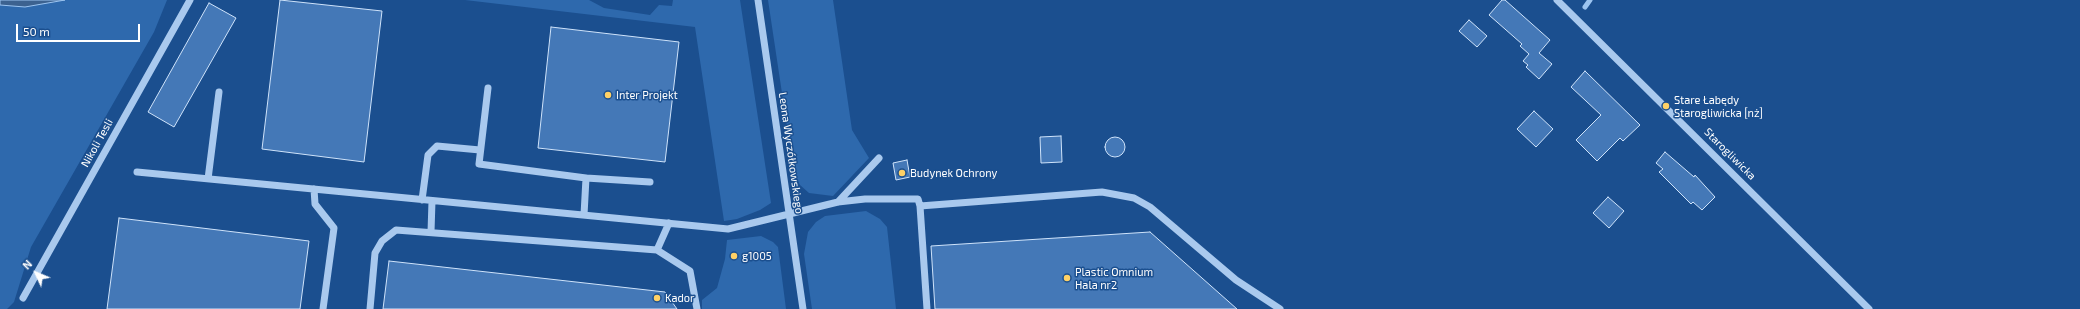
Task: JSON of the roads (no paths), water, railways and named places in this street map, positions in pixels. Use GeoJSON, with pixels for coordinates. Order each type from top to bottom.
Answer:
{"type":"FeatureCollection","features":[{"type":"Feature","properties":{"kind":"street","name":"Nikoli Tesli"},"geometry":{"type":"LineString","coordinates":[[23,298],[190,0]]}},
{"type":"Feature","properties":{"kind":"street","name":"Leona Wyczółkowskiego"},"geometry":{"type":"LineString","coordinates":[[758,0],[803,309]]}},
{"type":"Feature","properties":{"kind":"street","name":"Starogliwicka"},"geometry":{"type":"LineString","coordinates":[[1557,0],[1869,309]]}},
{"type":"Feature","properties":{"kind":"street"},"geometry":{"type":"LineString","coordinates":[[488,88],[479,164],[586,178],[650,182]]}},
{"type":"Feature","properties":{"kind":"street"},"geometry":{"type":"LineString","coordinates":[[208,179],[219,92]]}},
{"type":"Feature","properties":{"kind":"street"},"geometry":{"type":"LineString","coordinates":[[422,200],[428,155],[437,146],[480,150]]}},
{"type":"Feature","properties":{"kind":"street"},"geometry":{"type":"LineString","coordinates":[[838,202],[879,158]]}},
{"type":"Feature","properties":{"kind":"street"},"geometry":{"type":"LineString","coordinates":[[137,172],[728,229],[838,202],[865,199],[918,199],[920,206],[927,309]]}},
{"type":"Feature","properties":{"kind":"street"},"geometry":{"type":"LineString","coordinates":[[584,215],[586,178]]}},
{"type":"Feature","properties":{"kind":"street"},"geometry":{"type":"LineString","coordinates":[[314,189],[315,204],[334,228],[323,309]]}},
{"type":"Feature","properties":{"kind":"street"},"geometry":{"type":"LineString","coordinates":[[920,206],[1102,192],[1134,198],[1150,207],[1236,280],[1280,309]]}},
{"type":"Feature","properties":{"kind":"street"},"geometry":{"type":"LineString","coordinates":[[431,232],[432,201]]}},
{"type":"Feature","properties":{"kind":"street"},"geometry":{"type":"LineString","coordinates":[[657,250],[669,223]]}},
{"type":"Feature","properties":{"kind":"street"},"geometry":{"type":"LineString","coordinates":[[370,309],[375,253],[382,241],[396,230],[657,250],[690,270],[697,309]]}},
{"type":"Feature","properties":{"kind":"waterway"},"geometry":{"type":"LineString","coordinates":[[1585,7],[1590,0]]}},
{"type":"Feature","properties":{"kind":"place","name":"Inter Projekt"},"geometry":{"type":"Point","coordinates":[608,95]}},
{"type":"Feature","properties":{"kind":"place","name":"Stare Łabędy Starogliwicka [nż]"},"geometry":{"type":"Point","coordinates":[1666,106]}},
{"type":"Feature","properties":{"kind":"place","name":"Budynek Ochrony"},"geometry":{"type":"Point","coordinates":[902,173]}},
{"type":"Feature","properties":{"kind":"place","name":"g1005"},"geometry":{"type":"Point","coordinates":[734,256]}},
{"type":"Feature","properties":{"kind":"place","name":"Plastic Omnium Hala nr2"},"geometry":{"type":"Point","coordinates":[1067,278]}},
{"type":"Feature","properties":{"kind":"place","name":"Kador"},"geometry":{"type":"Point","coordinates":[657,298]}}]}
